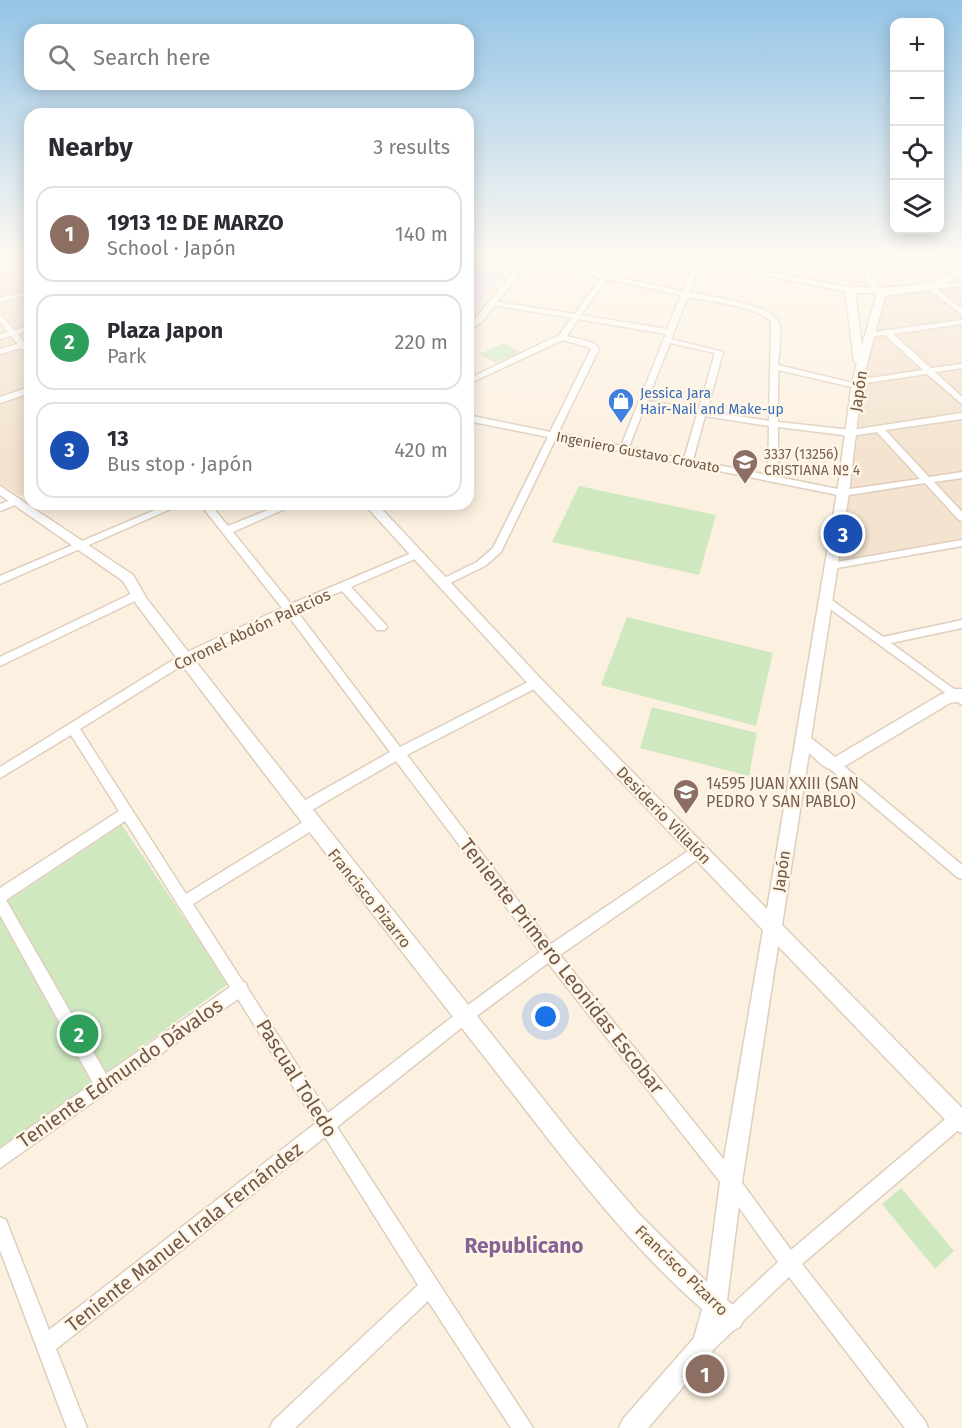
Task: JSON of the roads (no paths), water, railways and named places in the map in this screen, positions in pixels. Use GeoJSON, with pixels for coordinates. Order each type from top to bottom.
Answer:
{"type":"FeatureCollection","features":[{"type":"Feature","properties":{"kind":"street"},"geometry":{"type":"LineString","coordinates":[[5,323],[24,342]]}},
{"type":"Feature","properties":{"kind":"street"},"geometry":{"type":"LineString","coordinates":[[474,379],[562,337],[573,323]]}},
{"type":"Feature","properties":{"kind":"street"},"geometry":{"type":"LineString","coordinates":[[604,323],[668,336],[719,352],[688,462]]}},
{"type":"Feature","properties":{"kind":"street"},"geometry":{"type":"LineString","coordinates":[[624,449],[673,323]]}},
{"type":"Feature","properties":{"kind":"street"},"geometry":{"type":"LineString","coordinates":[[773,479],[775,323]]}},
{"type":"Feature","properties":{"kind":"street"},"geometry":{"type":"LineString","coordinates":[[852,323],[860,370]]}},
{"type":"Feature","properties":{"kind":"street","name":"Japón"},"geometry":{"type":"LineString","coordinates":[[632,1428],[704,1345],[724,1312],[731,1182],[843,493],[857,384],[873,323]]}},
{"type":"Feature","properties":{"kind":"street"},"geometry":{"type":"LineString","coordinates":[[870,335],[957,323]]}},
{"type":"Feature","properties":{"kind":"street"},"geometry":{"type":"LineString","coordinates":[[0,337],[24,330]]}},
{"type":"Feature","properties":{"kind":"street"},"geometry":{"type":"LineString","coordinates":[[886,332],[962,401]]}},
{"type":"Feature","properties":{"kind":"street"},"geometry":{"type":"LineString","coordinates":[[444,582],[481,564],[497,550],[595,349],[591,345],[562,337]]}},
{"type":"Feature","properties":{"kind":"street"},"geometry":{"type":"LineString","coordinates":[[0,352],[24,345]]}},
{"type":"Feature","properties":{"kind":"street"},"geometry":{"type":"LineString","coordinates":[[774,366],[857,384],[962,366]]}},
{"type":"Feature","properties":{"kind":"street"},"geometry":{"type":"LineString","coordinates":[[0,400],[24,392]]}},
{"type":"Feature","properties":{"kind":"street"},"geometry":{"type":"LineString","coordinates":[[642,403],[703,414],[852,433],[962,416]]}},
{"type":"Feature","properties":{"kind":"street","name":"Ingeniero Gustavo Crovato"},"geometry":{"type":"LineString","coordinates":[[474,419],[843,493]]}},
{"type":"Feature","properties":{"kind":"street"},"geometry":{"type":"LineString","coordinates":[[878,428],[962,518]]}},
{"type":"Feature","properties":{"kind":"street"},"geometry":{"type":"LineString","coordinates":[[843,493],[962,475]]}},
{"type":"Feature","properties":{"kind":"street","name":"Francisco Pizarro"},"geometry":{"type":"LineString","coordinates":[[0,490],[24,506]]}},
{"type":"Feature","properties":{"kind":"street"},"geometry":{"type":"LineString","coordinates":[[0,508],[24,498]]}},
{"type":"Feature","properties":{"kind":"street","name":"Francisco Pizarro"},"geometry":{"type":"LineString","coordinates":[[30,510],[128,578],[137,595],[305,817],[465,1016],[638,1229],[724,1312]]}},
{"type":"Feature","properties":{"kind":"street"},"geometry":{"type":"LineString","coordinates":[[0,580],[162,510]]}},
{"type":"Feature","properties":{"kind":"street","name":"Teniente Primero Leonidas Escobar"},"geometry":{"type":"LineString","coordinates":[[210,510],[289,609],[550,953],[731,1182],[790,1263],[918,1428]]}},
{"type":"Feature","properties":{"kind":"street"},"geometry":{"type":"LineString","coordinates":[[226,531],[277,510]]}},
{"type":"Feature","properties":{"kind":"street","name":"Desiderio Villalón"},"geometry":{"type":"LineString","coordinates":[[376,510],[536,682],[961,1119]]}},
{"type":"Feature","properties":{"kind":"street"},"geometry":{"type":"LineString","coordinates":[[831,566],[962,543]]}},
{"type":"Feature","properties":{"kind":"street","name":"Coronel Abdón Palacios"},"geometry":{"type":"LineString","coordinates":[[0,773],[185,658],[289,609],[418,555]]}},
{"type":"Feature","properties":{"kind":"street"},"geometry":{"type":"LineString","coordinates":[[344,586],[381,627]]}},
{"type":"Feature","properties":{"kind":"street"},"geometry":{"type":"LineString","coordinates":[[0,662],[137,595]]}},
{"type":"Feature","properties":{"kind":"street"},"geometry":{"type":"LineString","coordinates":[[826,600],[959,697],[834,765]]}},
{"type":"Feature","properties":{"kind":"street"},"geometry":{"type":"LineString","coordinates":[[881,641],[962,624]]}},
{"type":"Feature","properties":{"kind":"street"},"geometry":{"type":"LineString","coordinates":[[185,902],[399,753],[536,682]]}},
{"type":"Feature","properties":{"kind":"street","name":"Pascual Toledo"},"geometry":{"type":"LineString","coordinates":[[73,728],[430,1287],[523,1428]]}},
{"type":"Feature","properties":{"kind":"street"},"geometry":{"type":"LineString","coordinates":[[802,739],[962,873]]}},
{"type":"Feature","properties":{"kind":"street"},"geometry":{"type":"LineString","coordinates":[[0,896],[128,812]]}},
{"type":"Feature","properties":{"kind":"street","name":"Teniente Manuel Irala Fernández"},"geometry":{"type":"LineString","coordinates":[[46,1345],[465,1016],[550,953],[699,851]]}},
{"type":"Feature","properties":{"kind":"street"},"geometry":{"type":"LineString","coordinates":[[0,902],[103,1085]]}},
{"type":"Feature","properties":{"kind":"street","name":"Teniente Edmundo Dávalos"},"geometry":{"type":"LineString","coordinates":[[0,1159],[241,988]]}},
{"type":"Feature","properties":{"kind":"street"},"geometry":{"type":"LineString","coordinates":[[724,1312],[790,1263],[961,1119]]}},
{"type":"Feature","properties":{"kind":"street"},"geometry":{"type":"LineString","coordinates":[[0,1226],[78,1428]]}},
{"type":"Feature","properties":{"kind":"street"},"geometry":{"type":"LineString","coordinates":[[280,1428],[430,1287]]}},
{"type":"Feature","properties":{"kind":"place","name":"Jessica Jara Hair-Nail and Make-up"},"geometry":{"type":"Point","coordinates":[621,424]}},
{"type":"Feature","properties":{"kind":"place","name":"3337 (13256) CRISTIANA Nº 4"},"geometry":{"type":"Point","coordinates":[745,485]}},
{"type":"Feature","properties":{"kind":"place","name":"13"},"geometry":{"type":"Point","coordinates":[843,534]}},
{"type":"Feature","properties":{"kind":"place","name":"14595 JUAN XXIII (SAN PEDRO Y SAN PABLO)"},"geometry":{"type":"Point","coordinates":[686,815]}},
{"type":"Feature","properties":{"kind":"place","name":"Plaza Japon"},"geometry":{"type":"Point","coordinates":[79,1034]}},
{"type":"Feature","properties":{"kind":"place","name":"1913 1º DE MARZO"},"geometry":{"type":"Point","coordinates":[705,1374]}},
{"type":"Feature","properties":{"kind":"district","name":"Republicano"},"geometry":{"type":"Point","coordinates":[524,1246]}}]}
